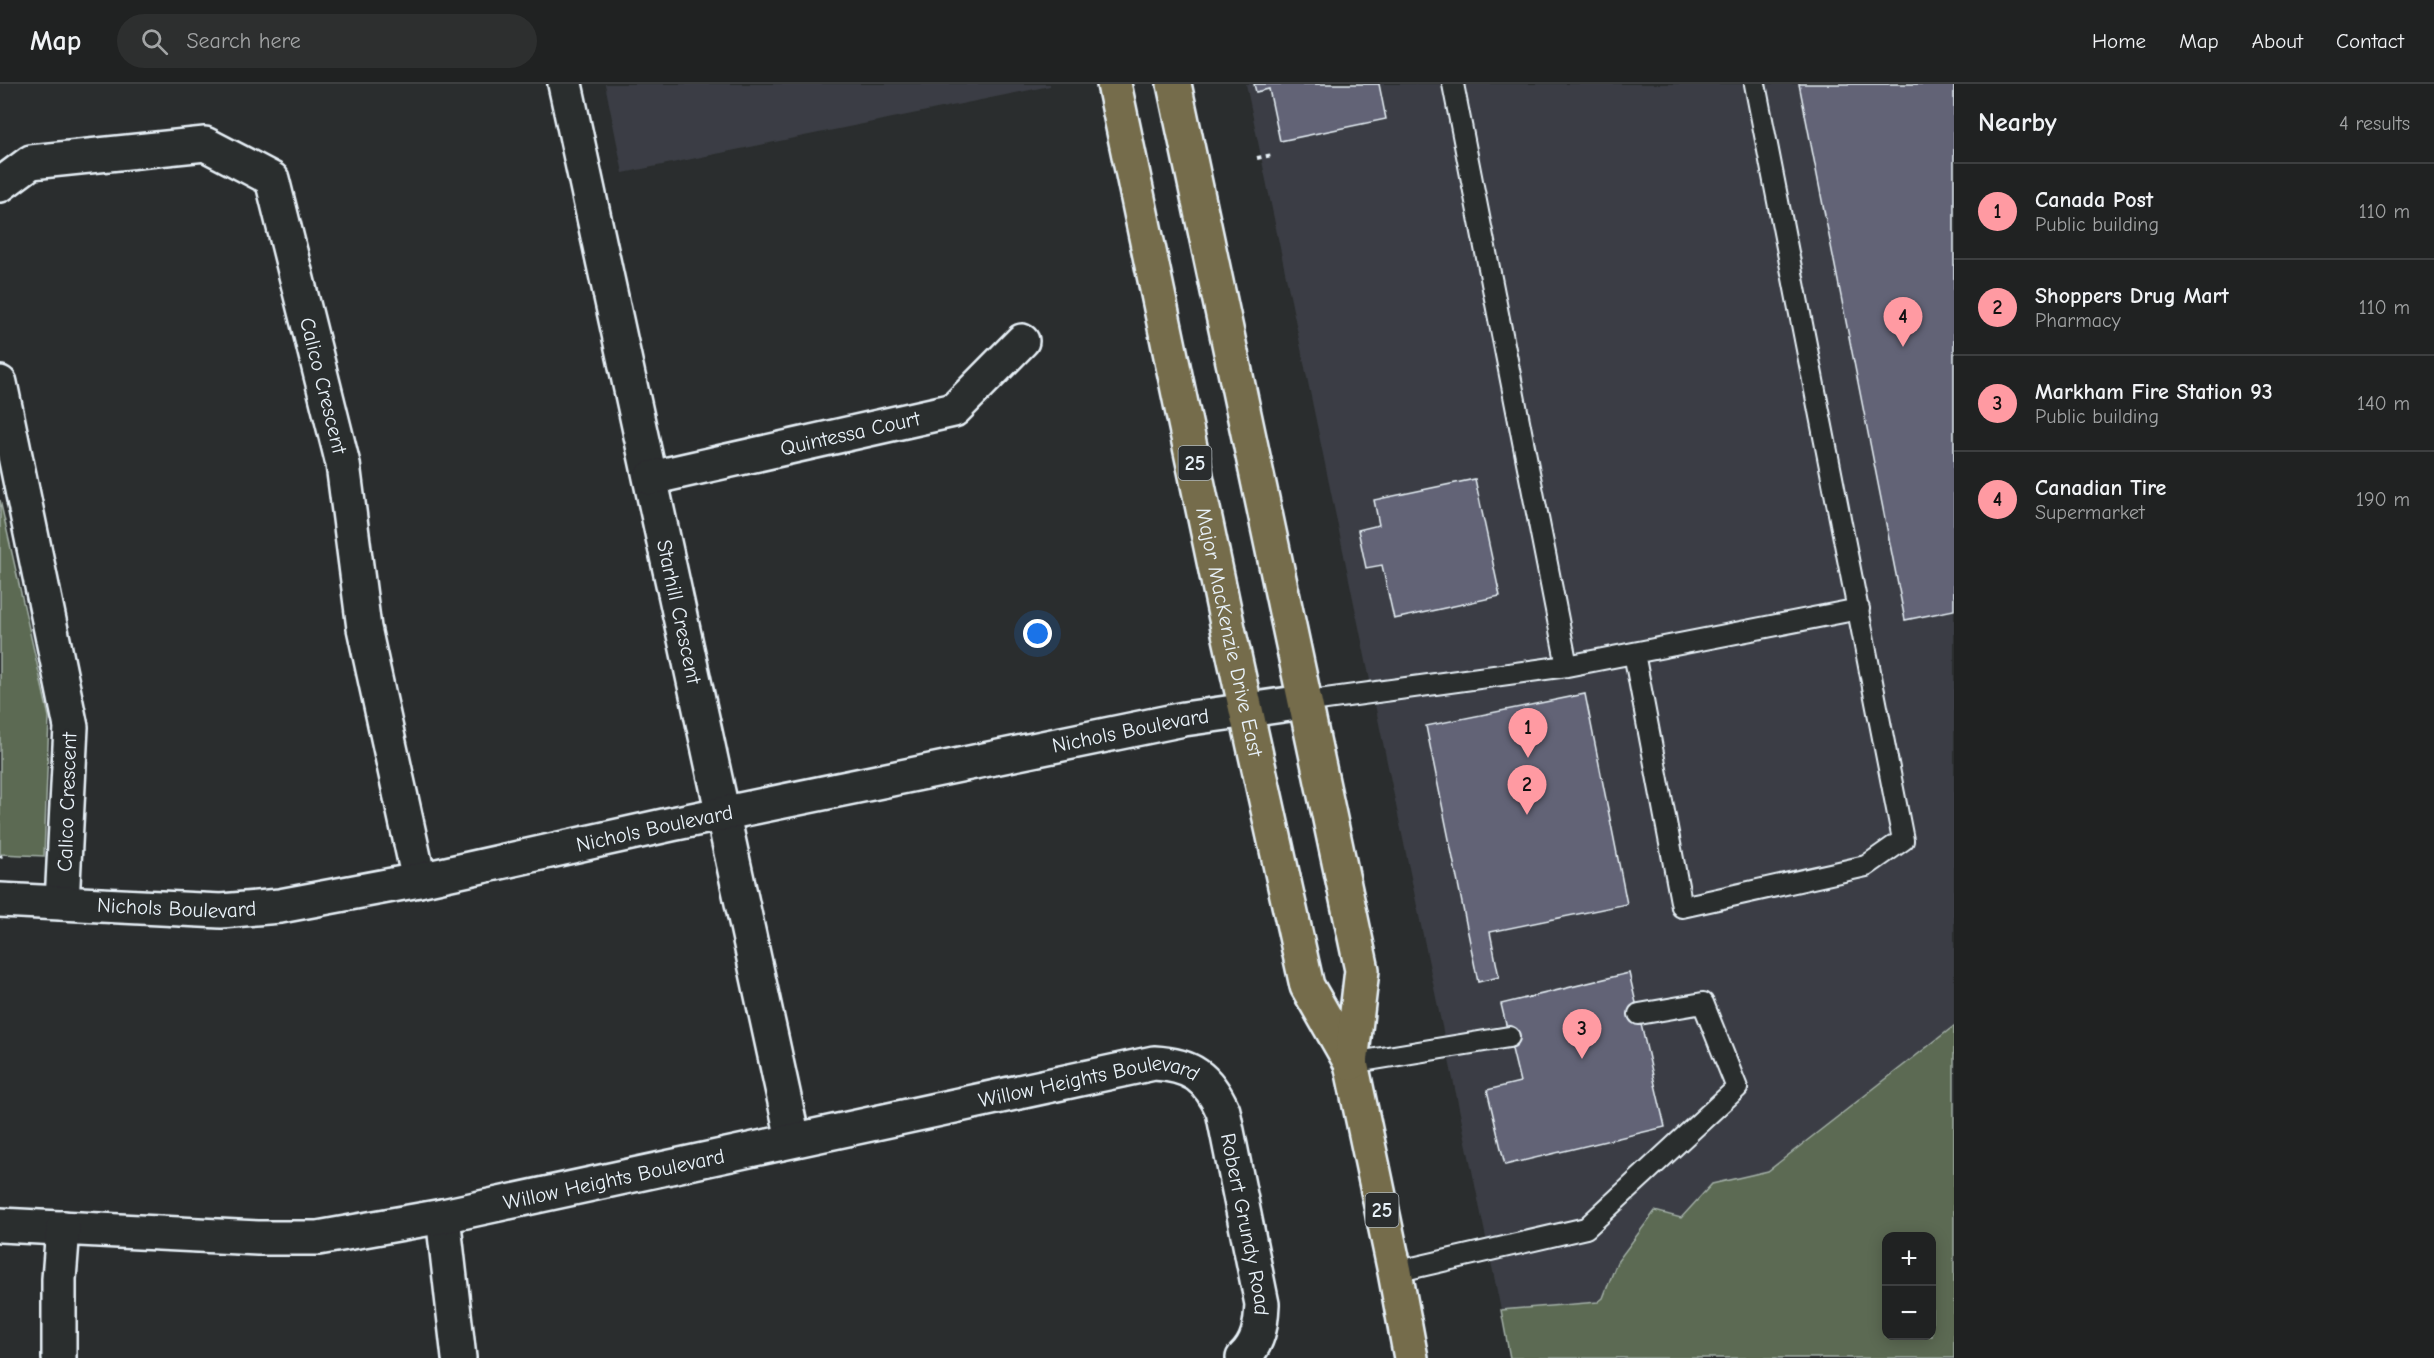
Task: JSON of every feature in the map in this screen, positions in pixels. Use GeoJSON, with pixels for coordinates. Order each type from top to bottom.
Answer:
{"type":"FeatureCollection","features":[{"type":"Feature","properties":{"kind":"main road","name":"Major MacKenzie Drive East"},"geometry":{"type":"LineString","coordinates":[[1114,84],[1246,710],[1307,986],[1351,1064],[1411,1358]]}},
{"type":"Feature","properties":{"kind":"main road","name":"Major MacKenzie Drive East"},"geometry":{"type":"LineString","coordinates":[[1174,84],[1362,970],[1351,1064]]}},
{"type":"Feature","properties":{"kind":"street","name":"Starhill Crescent"},"geometry":{"type":"LineString","coordinates":[[565,84],[793,1139]]}},
{"type":"Feature","properties":{"kind":"street","name":"Calico Crescent"},"geometry":{"type":"LineString","coordinates":[[0,185],[31,162],[205,144],[272,178],[343,464],[364,628],[419,880]]}},
{"type":"Feature","properties":{"kind":"street","name":"Quintessa Court"},"geometry":{"type":"LineString","coordinates":[[651,478],[954,410],[1022,341]]}},
{"type":"Feature","properties":{"kind":"street","name":"Calico Crescent"},"geometry":{"type":"LineString","coordinates":[[0,383],[71,728],[62,903]]}},
{"type":"Feature","properties":{"kind":"street","name":"Nichols Boulevard"},"geometry":{"type":"LineString","coordinates":[[0,900],[194,910],[246,910],[280,906],[419,880],[722,814],[1184,719],[1304,702]]}},
{"type":"Feature","properties":{"kind":"street","name":"Willow Heights Boulevard"},"geometry":{"type":"LineString","coordinates":[[0,1225],[282,1239],[318,1238],[443,1216],[1154,1063],[1176,1064],[1195,1073],[1214,1090]]}},
{"type":"Feature","properties":{"kind":"street","name":"Robert Grundy Road"},"geometry":{"type":"LineString","coordinates":[[1214,1090],[1223,1111],[1262,1304],[1260,1328],[1252,1350],[1243,1358]]}},
{"type":"Feature","properties":{"kind":"street"},"geometry":{"type":"LineString","coordinates":[[443,1216],[459,1358]]}},
{"type":"Feature","properties":{"kind":"street"},"geometry":{"type":"LineString","coordinates":[[58,1358],[58,1279],[63,1228]]}},
{"type":"Feature","properties":{"kind":"lane"},"geometry":{"type":"LineString","coordinates":[[1453,84],[1567,666]]}},
{"type":"Feature","properties":{"kind":"lane"},"geometry":{"type":"LineString","coordinates":[[1634,653],[1682,907],[1866,866],[1903,840],[1755,84]]}},
{"type":"Feature","properties":{"kind":"lane"},"geometry":{"type":"LineString","coordinates":[[1304,702],[1567,666],[1859,609]]}},
{"type":"Feature","properties":{"kind":"lane"},"geometry":{"type":"LineString","coordinates":[[1395,1272],[1586,1228],[1737,1088],[1703,1003],[1639,1014]]}},
{"type":"Feature","properties":{"kind":"lane"},"geometry":{"type":"LineString","coordinates":[[1351,1064],[1509,1037]]}},
{"type":"Feature","properties":{"kind":"path"},"geometry":{"type":"LineString","coordinates":[[1257,158],[1272,155]]}},
{"type":"Feature","properties":{"kind":"shaded area"},"geometry":{"type":"Polygon","coordinates":[[[605,84],[1050,84],[1050,86],[623,173],[605,84]]]}},
{"type":"Feature","properties":{"kind":"shaded area"},"geometry":{"type":"Polygon","coordinates":[[[1246,84],[1954,84],[1954,1026],[1598,1302],[1501,1310],[1246,84]]]}},
{"type":"Feature","properties":{"kind":"green space"},"geometry":{"type":"Polygon","coordinates":[[[0,500],[49,717],[44,856],[0,854],[0,500]]]}},
{"type":"Feature","properties":{"kind":"green space"},"geometry":{"type":"Polygon","coordinates":[[[1954,1026],[1954,1358],[1510,1358],[1501,1310],[1598,1302],[1603,1298],[1617,1262],[1655,1211],[1681,1218],[1712,1184],[1768,1171],[1954,1026]]]}},
{"type":"Feature","properties":{"kind":"building"},"geometry":{"type":"Polygon","coordinates":[[[1254,84],[1379,84],[1386,119],[1280,141],[1269,89],[1256,92],[1254,84]]]}},
{"type":"Feature","properties":{"kind":"building"},"geometry":{"type":"Polygon","coordinates":[[[1799,84],[1954,84],[1954,610],[1905,620],[1799,84]]]}},
{"type":"Feature","properties":{"kind":"building"},"geometry":{"type":"Polygon","coordinates":[[[1475,479],[1500,596],[1394,619],[1382,565],[1366,568],[1358,530],[1379,525],[1374,500],[1475,479]]]}},
{"type":"Feature","properties":{"kind":"building"},"geometry":{"type":"Polygon","coordinates":[[[1585,694],[1627,904],[1490,932],[1499,977],[1478,982],[1426,726],[1585,694]]]}},
{"type":"Feature","properties":{"kind":"building"},"geometry":{"type":"Polygon","coordinates":[[[1629,973],[1665,1127],[1505,1165],[1487,1090],[1520,1082],[1501,1004],[1629,973]]]}},
{"type":"Feature","properties":{"kind":"place","name":"Canadian Tire"},"geometry":{"type":"Point","coordinates":[1903,347]}},
{"type":"Feature","properties":{"kind":"place","name":"Canada Post"},"geometry":{"type":"Point","coordinates":[1528,758]}},
{"type":"Feature","properties":{"kind":"place","name":"Shoppers Drug Mart"},"geometry":{"type":"Point","coordinates":[1527,815]}},
{"type":"Feature","properties":{"kind":"place","name":"Markham Fire Station 93"},"geometry":{"type":"Point","coordinates":[1582,1059]}}]}
